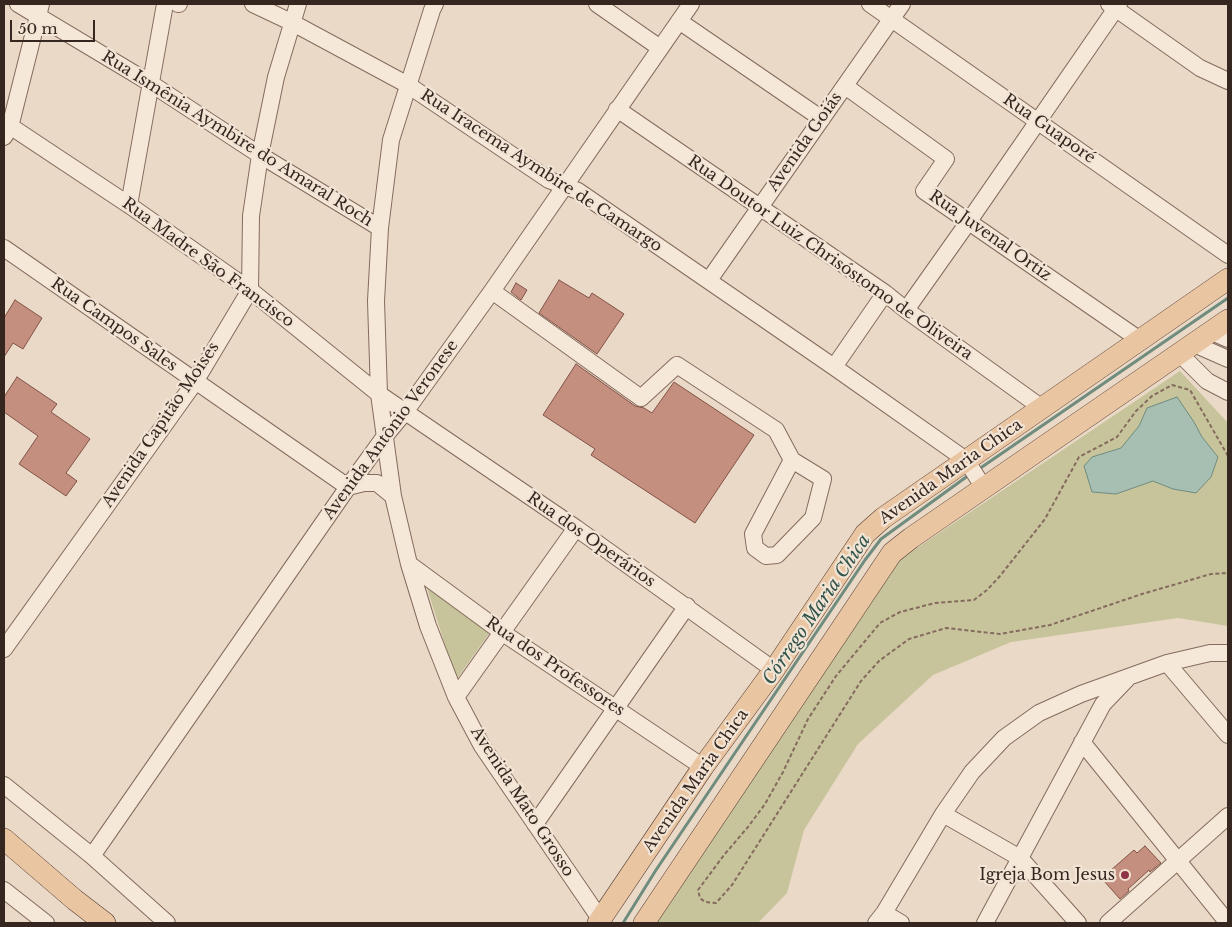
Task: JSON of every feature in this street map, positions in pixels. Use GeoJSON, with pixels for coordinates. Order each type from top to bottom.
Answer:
{"type":"FeatureCollection","features":[{"type":"Feature","properties":{"kind":"main road","name":"Avenida Maria Chica"},"geometry":{"type":"LineString","coordinates":[[600,922],[703,767],[774,670],[865,534],[883,518],[967,462],[1228,279]]}},
{"type":"Feature","properties":{"kind":"main road","name":"Avenida Maria Chica"},"geometry":{"type":"LineString","coordinates":[[644,923],[892,553],[982,487],[1187,349],[1224,328]]}},
{"type":"Feature","properties":{"kind":"main road"},"geometry":{"type":"LineString","coordinates":[[4,839],[105,923]]}},
{"type":"Feature","properties":{"kind":"street","name":"Rua Ismênia Aymbire do Amaral Roch"},"geometry":{"type":"LineString","coordinates":[[18,4],[40,10],[260,155],[380,228]]}},
{"type":"Feature","properties":{"kind":"street"},"geometry":{"type":"LineString","coordinates":[[129,205],[165,4]]}},
{"type":"Feature","properties":{"kind":"street","name":"Rua Iracema Aymbire de Camargo"},"geometry":{"type":"LineString","coordinates":[[253,4],[291,22],[408,85],[549,180],[578,191],[834,367],[967,462]]}},
{"type":"Feature","properties":{"kind":"street"},"geometry":{"type":"LineString","coordinates":[[250,290],[251,216],[260,155],[276,77],[291,22],[298,4]]}},
{"type":"Feature","properties":{"kind":"street","name":"Avenida Mato Grosso"},"geometry":{"type":"LineString","coordinates":[[435,4],[391,140],[380,228],[376,301],[378,394],[386,436],[393,496],[409,564],[428,626],[456,697],[482,746],[600,922]]}},
{"type":"Feature","properties":{"kind":"street"},"geometry":{"type":"LineString","coordinates":[[597,4],[660,48]]}},
{"type":"Feature","properties":{"kind":"street","name":"Avenida Antônio Veronese"},"geometry":{"type":"LineString","coordinates":[[92,856],[348,487],[405,412],[492,291],[691,4]]}},
{"type":"Feature","properties":{"kind":"street","name":"Rua Guaporé"},"geometry":{"type":"LineString","coordinates":[[870,4],[1228,254]]}},
{"type":"Feature","properties":{"kind":"street","name":"Avenida Goiás"},"geometry":{"type":"LineString","coordinates":[[709,280],[902,4]]}},
{"type":"Feature","properties":{"kind":"street"},"geometry":{"type":"LineString","coordinates":[[906,310],[1038,121],[1114,5],[1200,68],[1228,81]]}},
{"type":"Feature","properties":{"kind":"street"},"geometry":{"type":"LineString","coordinates":[[6,129],[40,10]]}},
{"type":"Feature","properties":{"kind":"street"},"geometry":{"type":"LineString","coordinates":[[679,20],[822,118]]}},
{"type":"Feature","properties":{"kind":"street","name":"Rua Juvenal Ortiz"},"geometry":{"type":"LineString","coordinates":[[845,86],[946,160],[924,191],[1140,340]]}},
{"type":"Feature","properties":{"kind":"street","name":"Rua Doutor Luiz Chrisóstomo de Oliveira"},"geometry":{"type":"LineString","coordinates":[[617,109],[885,293],[1042,408]]}},
{"type":"Feature","properties":{"kind":"street","name":"Rua Madre São Francisco"},"geometry":{"type":"LineString","coordinates":[[6,129],[129,205],[250,290],[378,394],[405,412]]}},
{"type":"Feature","properties":{"kind":"street","name":"Rua Campos Sales"},"geometry":{"type":"LineString","coordinates":[[4,248],[348,487]]}},
{"type":"Feature","properties":{"kind":"street","name":"Avenida Capitão Moisés"},"geometry":{"type":"LineString","coordinates":[[4,648],[195,382],[250,290]]}},
{"type":"Feature","properties":{"kind":"street"},"geometry":{"type":"LineString","coordinates":[[492,291],[641,398],[677,366],[776,430],[792,460],[823,479],[813,518],[777,555],[766,556],[755,548],[753,534],[792,460]]}},
{"type":"Feature","properties":{"kind":"street"},"geometry":{"type":"LineString","coordinates":[[834,367],[885,293]]}},
{"type":"Feature","properties":{"kind":"street"},"geometry":{"type":"LineString","coordinates":[[1187,349],[1228,359]]}},
{"type":"Feature","properties":{"kind":"street"},"geometry":{"type":"LineString","coordinates":[[1187,349],[1207,381],[1228,392]]}},
{"type":"Feature","properties":{"kind":"street","name":"Rua dos Operários"},"geometry":{"type":"LineString","coordinates":[[405,412],[576,528],[774,670]]}},
{"type":"Feature","properties":{"kind":"street"},"geometry":{"type":"LineString","coordinates":[[967,462],[982,487]]}},
{"type":"Feature","properties":{"kind":"street"},"geometry":{"type":"LineString","coordinates":[[348,487],[364,483],[377,483],[393,496]]}},
{"type":"Feature","properties":{"kind":"street"},"geometry":{"type":"LineString","coordinates":[[456,697],[576,528]]}},
{"type":"Feature","properties":{"kind":"street","name":"Rua dos Professores"},"geometry":{"type":"LineString","coordinates":[[409,564],[502,633],[703,767]]}},
{"type":"Feature","properties":{"kind":"street"},"geometry":{"type":"LineString","coordinates":[[535,824],[687,606]]}},
{"type":"Feature","properties":{"kind":"street"},"geometry":{"type":"LineString","coordinates":[[901,923],[880,918],[943,814],[972,772],[1004,738],[1039,712],[1131,675],[1167,663],[1210,654],[1228,653]]}},
{"type":"Feature","properties":{"kind":"street"},"geometry":{"type":"LineString","coordinates":[[1167,663],[1228,735]]}},
{"type":"Feature","properties":{"kind":"street"},"geometry":{"type":"LineString","coordinates":[[985,923],[1102,704],[1131,675]]}},
{"type":"Feature","properties":{"kind":"street"},"geometry":{"type":"LineString","coordinates":[[1082,742],[1228,923]]}},
{"type":"Feature","properties":{"kind":"street"},"geometry":{"type":"LineString","coordinates":[[4,784],[92,856],[168,923]]}},
{"type":"Feature","properties":{"kind":"street"},"geometry":{"type":"LineString","coordinates":[[943,814],[1020,858],[1078,923]]}},
{"type":"Feature","properties":{"kind":"street"},"geometry":{"type":"LineString","coordinates":[[1108,923],[1228,816]]}},
{"type":"Feature","properties":{"kind":"street"},"geometry":{"type":"LineString","coordinates":[[4,890],[46,923]]}},
{"type":"Feature","properties":{"kind":"path"},"geometry":{"type":"LineString","coordinates":[[1228,456],[1190,390],[1172,385],[1152,396],[1117,437],[1107,444],[1079,457],[1045,519],[987,590],[974,600],[935,603],[900,612],[880,623],[836,676],[808,719],[783,772],[765,804],[698,890],[700,898],[705,902],[716,903],[732,885],[861,681],[879,661],[909,639],[946,628],[1000,634],[1050,625],[1142,594],[1211,574],[1228,574]]}},
{"type":"Feature","properties":{"kind":"shaded area"},"geometry":{"type":"Polygon","coordinates":[[[1180,371],[1228,423],[1228,626],[1178,618],[1011,642],[933,675],[858,744],[804,830],[787,893],[758,923],[656,923],[899,560],[1180,371]]]}},
{"type":"Feature","properties":{"kind":"shaded area"},"geometry":{"type":"Polygon","coordinates":[[[1177,397],[1202,437],[1218,457],[1211,477],[1196,493],[1173,489],[1153,481],[1116,494],[1092,492],[1084,466],[1092,457],[1121,448],[1139,426],[1147,408],[1177,397]]]}},
{"type":"Feature","properties":{"kind":"shaded area"},"geometry":{"type":"Polygon","coordinates":[[[427,588],[491,631],[456,680],[427,588]]]}},
{"type":"Feature","properties":{"kind":"building"},"geometry":{"type":"Polygon","coordinates":[[[559,280],[589,298],[592,293],[624,314],[597,354],[539,313],[559,280]]]}},
{"type":"Feature","properties":{"kind":"building"},"geometry":{"type":"Polygon","coordinates":[[[516,283],[527,290],[521,300],[511,292],[516,283]]]}},
{"type":"Feature","properties":{"kind":"building"},"geometry":{"type":"Polygon","coordinates":[[[15,300],[42,318],[23,349],[13,343],[4,357],[4,318],[15,300]]]}},
{"type":"Feature","properties":{"kind":"building"},"geometry":{"type":"Polygon","coordinates":[[[576,364],[635,406],[644,408],[652,413],[674,382],[754,435],[695,523],[591,455],[595,449],[543,415],[576,364]]]}},
{"type":"Feature","properties":{"kind":"building"},"geometry":{"type":"Polygon","coordinates":[[[17,377],[57,404],[51,412],[90,439],[66,473],[77,481],[66,496],[19,464],[38,436],[4,412],[4,397],[17,377]]]}},
{"type":"Feature","properties":{"kind":"building","name":"Igreja Bom Jesus"},"geometry":{"type":"Polygon","coordinates":[[[1145,846],[1161,863],[1150,872],[1149,870],[1120,899],[1104,881],[1106,880],[1103,877],[1134,850],[1137,853],[1145,846]]]}},
{"type":"Feature","properties":{"kind":"waterway","name":"Córrego Maria Chica"},"geometry":{"type":"LineString","coordinates":[[979,469],[1228,298]]}},
{"type":"Feature","properties":{"kind":"waterway","name":"Córrego Maria Chica"},"geometry":{"type":"LineString","coordinates":[[623,923],[656,870],[881,539],[969,475]]}},
{"type":"Feature","properties":{"kind":"place","name":"Igreja Bom Jesus"},"geometry":{"type":"Point","coordinates":[1125,875]}}]}
